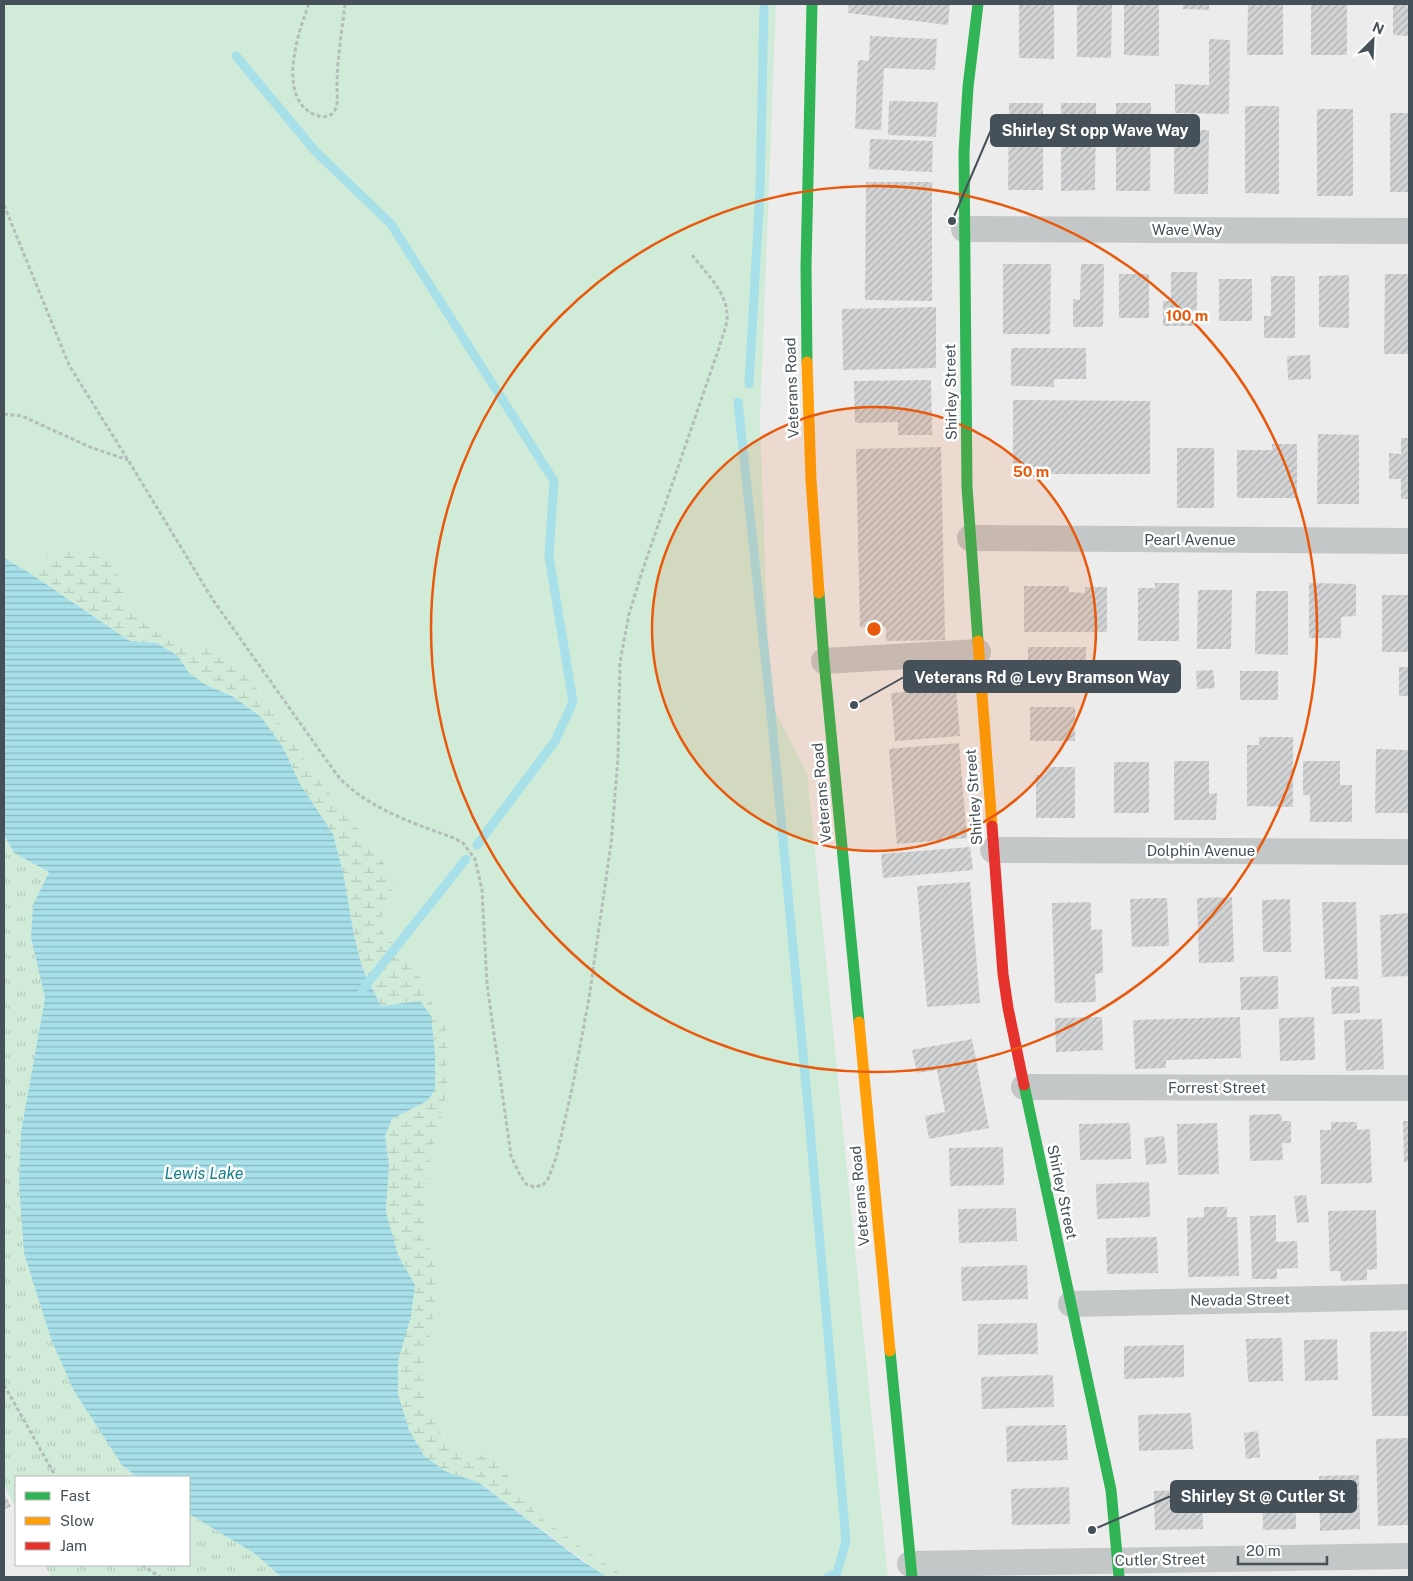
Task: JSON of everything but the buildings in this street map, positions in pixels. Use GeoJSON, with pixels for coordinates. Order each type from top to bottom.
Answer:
{"type":"FeatureCollection","features":[{"type":"Feature","properties":{"kind":"street","name":"Veterans Road"},"geometry":{"type":"LineString","coordinates":[[812,4],[806,207],[806,338],[811,480],[824,661],[911,1571]]}},
{"type":"Feature","properties":{"kind":"street","name":"Shirley Street"},"geometry":{"type":"LineString","coordinates":[[978,4],[965,118],[964,152],[967,472],[978,652],[1005,992],[1111,1490],[1118,1569]]}},
{"type":"Feature","properties":{"kind":"street","name":"Wave Way"},"geometry":{"type":"LineString","coordinates":[[964,229],[1409,231]]}},
{"type":"Feature","properties":{"kind":"street","name":"Pearl Avenue"},"geometry":{"type":"LineString","coordinates":[[970,538],[1409,540]]}},
{"type":"Feature","properties":{"kind":"street"},"geometry":{"type":"LineString","coordinates":[[824,661],[978,652]]}},
{"type":"Feature","properties":{"kind":"street","name":"Dolphin Avenue"},"geometry":{"type":"LineString","coordinates":[[993,850],[1409,852]]}},
{"type":"Feature","properties":{"kind":"street","name":"Forrest Street"},"geometry":{"type":"LineString","coordinates":[[1024,1087],[1409,1088]]}},
{"type":"Feature","properties":{"kind":"street","name":"Nevada Street"},"geometry":{"type":"LineString","coordinates":[[1071,1304],[1409,1297]]}},
{"type":"Feature","properties":{"kind":"street","name":"Cutler Street"},"geometry":{"type":"LineString","coordinates":[[911,1571],[1118,1569],[1409,1556]]}},
{"type":"Feature","properties":{"kind":"path"},"geometry":{"type":"LineString","coordinates":[[309,4],[295,44],[293,75],[300,100],[304,107],[320,117],[333,113],[337,104],[337,77],[344,4]]}},
{"type":"Feature","properties":{"kind":"path"},"geometry":{"type":"LineString","coordinates":[[4,205],[69,365],[213,600],[327,761],[345,784],[364,798],[380,808],[454,838],[463,843],[475,858],[482,890],[487,984],[511,1156],[526,1184],[534,1187],[543,1185],[552,1172],[572,1089],[589,998],[611,844],[618,758],[620,662],[629,614],[720,345],[728,316],[724,300],[692,255]]}},
{"type":"Feature","properties":{"kind":"path"},"geometry":{"type":"LineString","coordinates":[[4,414],[22,416],[90,448],[128,460]]}},
{"type":"Feature","properties":{"kind":"path"},"geometry":{"type":"LineString","coordinates":[[4,1385],[55,1476]]}},
{"type":"Feature","properties":{"kind":"path"},"geometry":{"type":"LineString","coordinates":[[144,1566],[160,1577]]}},
{"type":"Feature","properties":{"kind":"green space"},"geometry":{"type":"Polygon","coordinates":[[[4,4],[776,4],[760,420],[770,702],[807,773],[888,1577],[624,1577],[537,1515],[494,1458],[453,1449],[427,1413],[424,1371],[434,1314],[437,1277],[423,1213],[432,1151],[444,1108],[447,1081],[437,1010],[409,960],[381,930],[381,916],[389,904],[388,868],[320,781],[253,683],[221,648],[212,644],[197,648],[176,641],[147,625],[132,614],[106,553],[63,550],[50,555],[28,572],[4,558],[4,4]]]}},
{"type":"Feature","properties":{"kind":"green space"},"geometry":{"type":"Polygon","coordinates":[[[63,550],[106,553],[115,568],[132,614],[147,625],[176,641],[197,648],[212,644],[221,648],[253,683],[320,781],[388,868],[394,884],[389,904],[381,916],[381,930],[409,960],[424,985],[427,995],[437,1010],[447,1032],[447,1081],[444,1108],[432,1151],[423,1213],[437,1277],[434,1314],[424,1371],[427,1413],[453,1449],[494,1458],[537,1515],[624,1577],[607,1577],[602,1574],[478,1482],[447,1472],[423,1456],[409,1430],[398,1394],[398,1361],[415,1285],[398,1255],[386,1212],[389,1165],[385,1135],[392,1119],[427,1101],[420,1001],[381,1006],[362,967],[354,935],[343,872],[333,834],[300,784],[284,749],[232,696],[206,685],[189,673],[178,656],[157,643],[130,641],[28,572],[50,555],[63,550]]]}},
{"type":"Feature","properties":{"kind":"green space"},"geometry":{"type":"Polygon","coordinates":[[[4,835],[14,853],[49,871],[33,905],[31,938],[45,998],[21,1132],[24,1253],[51,1339],[74,1391],[122,1465],[136,1476],[15,1476],[15,1506],[4,1485],[4,835]]]}},
{"type":"Feature","properties":{"kind":"green space"},"geometry":{"type":"Polygon","coordinates":[[[190,1515],[254,1553],[281,1577],[51,1577],[46,1566],[190,1566],[190,1515]]]}},
{"type":"Feature","properties":{"kind":"water","name":"Lewis Lake"},"geometry":{"type":"Polygon","coordinates":[[[4,558],[28,572],[130,641],[157,643],[178,656],[189,673],[206,685],[232,696],[261,717],[284,749],[300,784],[333,834],[343,872],[354,935],[362,967],[381,1006],[420,1001],[431,1016],[435,1055],[435,1090],[427,1101],[392,1119],[385,1136],[389,1165],[386,1212],[398,1255],[415,1285],[411,1316],[398,1361],[398,1394],[409,1430],[424,1456],[447,1472],[478,1482],[581,1560],[607,1577],[281,1577],[254,1553],[190,1515],[190,1476],[136,1476],[122,1465],[74,1391],[51,1339],[24,1253],[19,1184],[21,1132],[45,998],[31,938],[33,905],[49,872],[14,853],[4,835],[4,558]]]}},
{"type":"Feature","properties":{"kind":"waterway"},"geometry":{"type":"LineString","coordinates":[[749,384],[760,191],[764,4]]}},
{"type":"Feature","properties":{"kind":"waterway"},"geometry":{"type":"LineString","coordinates":[[236,56],[316,152],[391,224],[554,481],[549,556],[573,702],[555,741],[477,845]]}},
{"type":"Feature","properties":{"kind":"waterway"},"geometry":{"type":"LineString","coordinates":[[738,402],[772,723],[846,1541],[837,1573],[828,1577]]}},
{"type":"Feature","properties":{"kind":"waterway"},"geometry":{"type":"LineString","coordinates":[[362,990],[466,859]]}},
{"type":"Feature","properties":{"kind":"traffic: fast"},"geometry":{"type":"LineString","coordinates":[[807,362],[806,266],[812,4]]}},
{"type":"Feature","properties":{"kind":"traffic: fast"},"geometry":{"type":"LineString","coordinates":[[978,4],[968,87],[964,152],[967,487],[978,641]]}},
{"type":"Feature","properties":{"kind":"traffic: fast"},"geometry":{"type":"LineString","coordinates":[[819,593],[859,1022]]}},
{"type":"Feature","properties":{"kind":"traffic: fast"},"geometry":{"type":"LineString","coordinates":[[1024,1085],[1111,1490],[1119,1577]]}},
{"type":"Feature","properties":{"kind":"traffic: fast"},"geometry":{"type":"LineString","coordinates":[[890,1351],[912,1577]]}},
{"type":"Feature","properties":{"kind":"traffic: slow"},"geometry":{"type":"LineString","coordinates":[[807,362],[811,480],[819,593]]}},
{"type":"Feature","properties":{"kind":"traffic: slow"},"geometry":{"type":"LineString","coordinates":[[978,641],[992,826]]}},
{"type":"Feature","properties":{"kind":"traffic: slow"},"geometry":{"type":"LineString","coordinates":[[859,1022],[890,1351]]}},
{"type":"Feature","properties":{"kind":"traffic: jam"},"geometry":{"type":"LineString","coordinates":[[992,826],[1003,974],[1024,1085]]}},
{"type":"Feature","properties":{"kind":"place","name":"Shirley St opp Wave Way"},"geometry":{"type":"Point","coordinates":[952,221]}},
{"type":"Feature","properties":{"kind":"place","name":"Veterans Rd @ Levy Bramson Way"},"geometry":{"type":"Point","coordinates":[854,705]}},
{"type":"Feature","properties":{"kind":"place","name":"Shirley St @ Cutler St"},"geometry":{"type":"Point","coordinates":[1092,1530]}}]}
